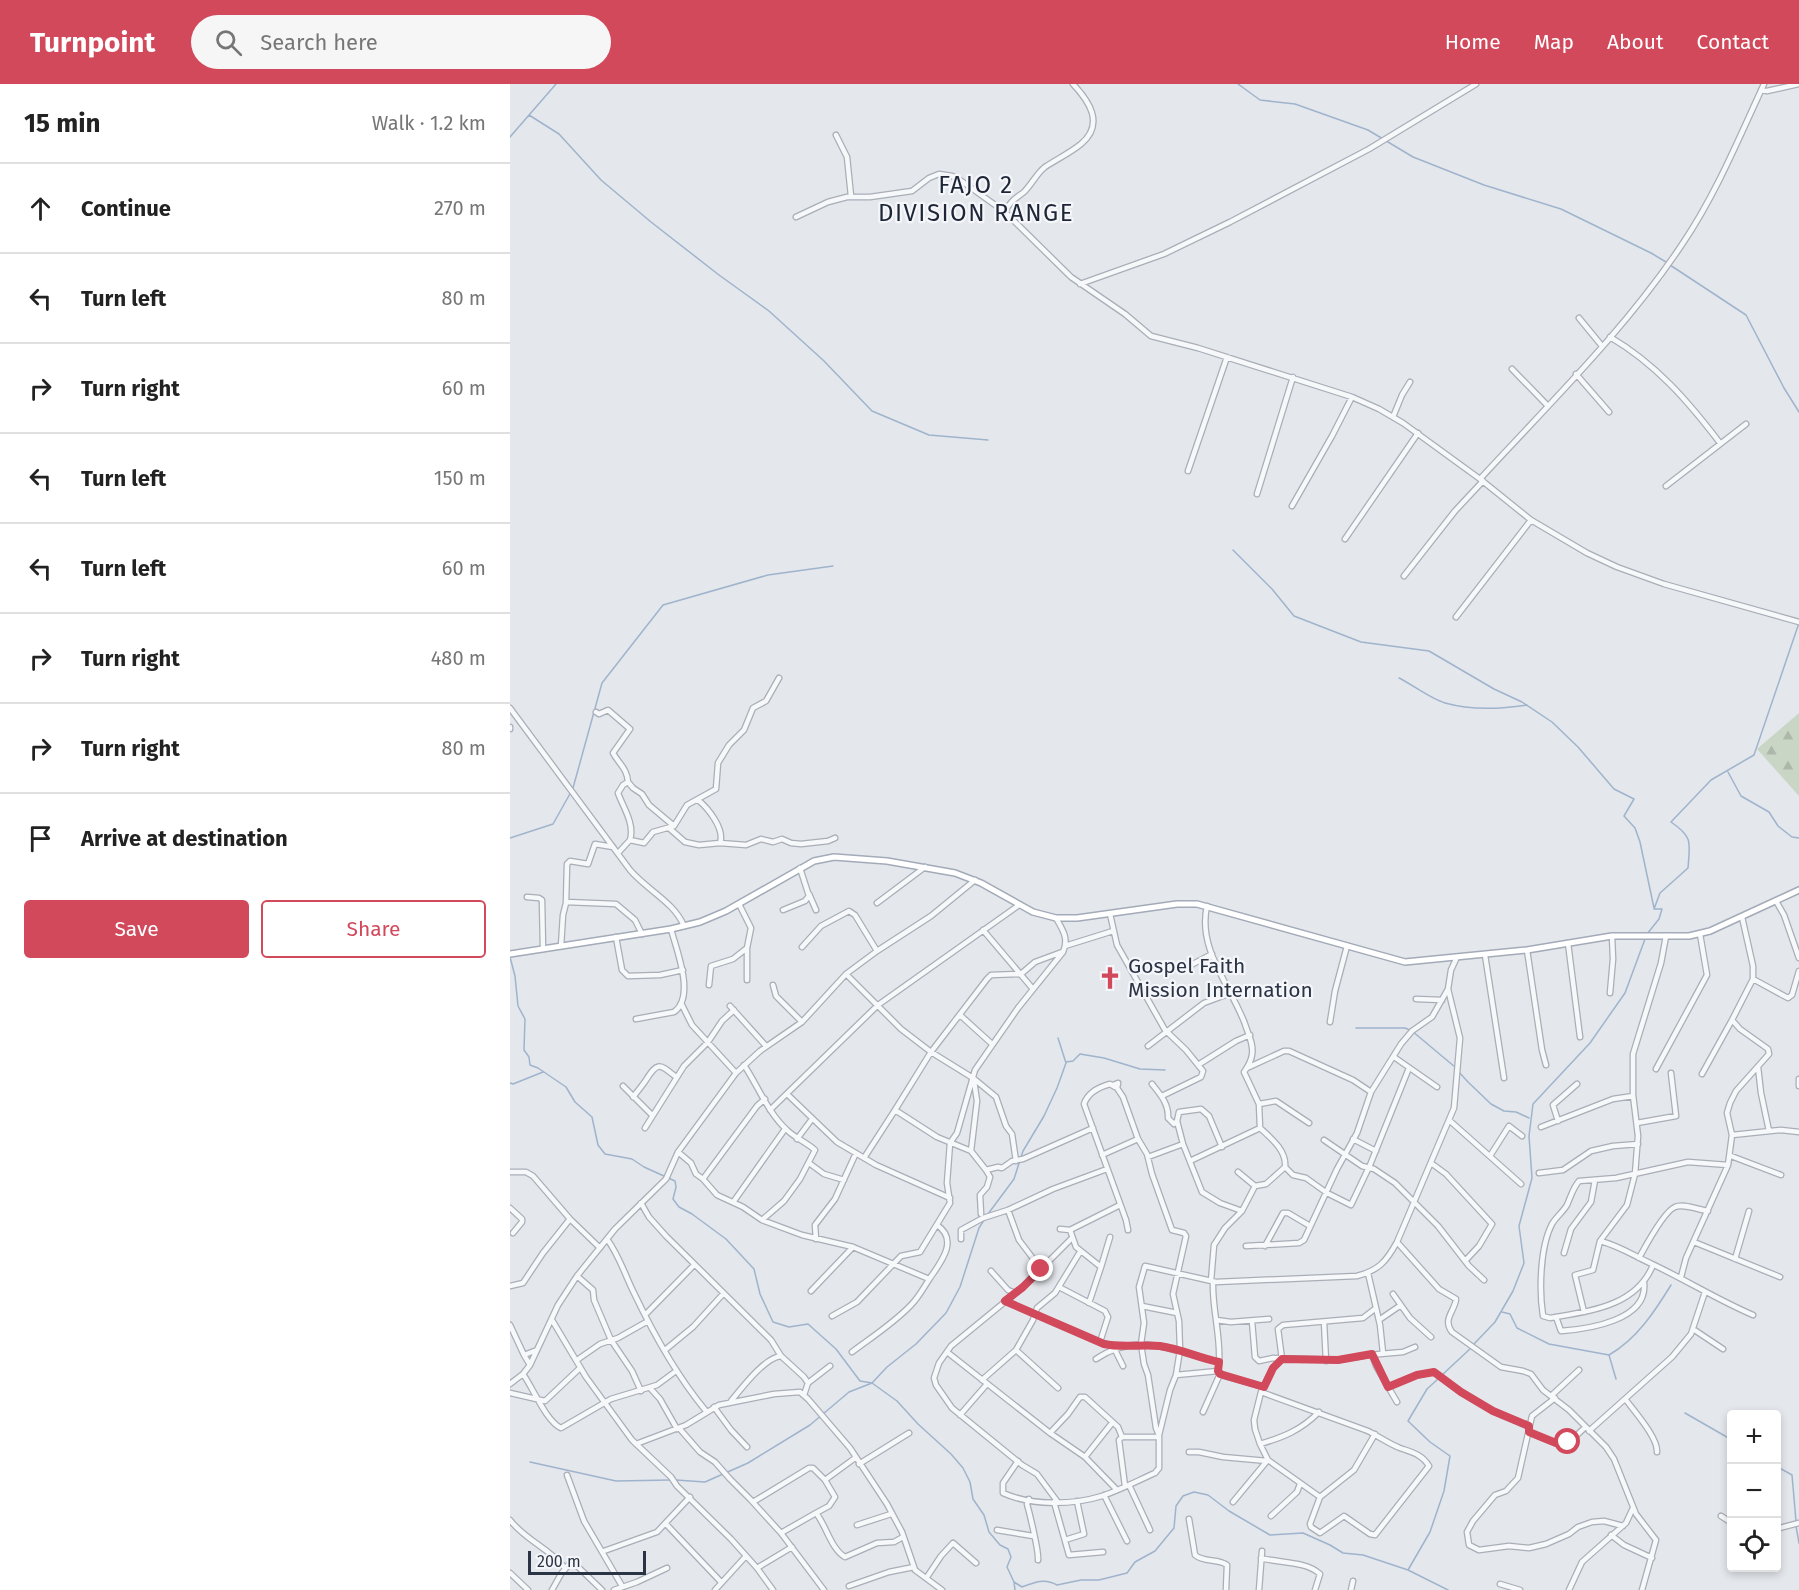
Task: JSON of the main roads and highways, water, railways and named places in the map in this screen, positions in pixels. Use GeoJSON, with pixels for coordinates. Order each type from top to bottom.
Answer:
{"type":"FeatureCollection","features":[{"type":"Feature","properties":{"kind":"main road"},"geometry":{"type":"LineString","coordinates":[[513,954],[671,929],[711,918],[800,868],[821,859],[834,857],[925,867],[975,880],[1019,905],[1041,915],[1056,918],[1110,914],[1177,904],[1197,904],[1405,962],[1527,950],[1612,936],[1677,937],[1700,934],[1799,890]]}},
{"type":"Feature","properties":{"kind":"waterway"},"geometry":{"type":"LineString","coordinates":[[510,137],[556,84]]}},
{"type":"Feature","properties":{"kind":"waterway"},"geometry":{"type":"LineString","coordinates":[[1238,84],[1260,100],[1295,104],[1368,130],[1413,157],[1484,185],[1561,209],[1666,262]]}},
{"type":"Feature","properties":{"kind":"waterway"},"geometry":{"type":"LineString","coordinates":[[529,115],[559,134],[601,180],[651,222],[769,311],[824,361],[872,411],[929,435],[988,440]]}},
{"type":"Feature","properties":{"kind":"waterway"},"geometry":{"type":"LineString","coordinates":[[1670,265],[1746,315],[1799,412]]}},
{"type":"Feature","properties":{"kind":"waterway"},"geometry":{"type":"LineString","coordinates":[[1233,550],[1272,589],[1294,616],[1361,642],[1429,651],[1494,689],[1522,702],[1552,722],[1578,747],[1614,789],[1634,799],[1624,816],[1635,828],[1640,842],[1654,908]]}},
{"type":"Feature","properties":{"kind":"waterway"},"geometry":{"type":"LineString","coordinates":[[573,788],[602,683],[663,605],[768,575],[833,566]]}},
{"type":"Feature","properties":{"kind":"waterway"},"geometry":{"type":"LineString","coordinates":[[1647,934],[1659,919],[1662,909],[1654,909],[1660,893],[1688,868],[1687,836],[1671,822],[1711,780],[1754,755],[1799,623]]}},
{"type":"Feature","properties":{"kind":"waterway"},"geometry":{"type":"LineString","coordinates":[[1399,678],[1445,703],[1486,708],[1527,705]]}},
{"type":"Feature","properties":{"kind":"waterway"},"geometry":{"type":"LineString","coordinates":[[1728,772],[1741,796],[1769,812],[1778,826],[1792,837],[1799,838]]}},
{"type":"Feature","properties":{"kind":"waterway"},"geometry":{"type":"LineString","coordinates":[[510,838],[553,824],[571,792]]}},
{"type":"Feature","properties":{"kind":"waterway"},"geometry":{"type":"LineString","coordinates":[[1474,1344],[1495,1322],[1513,1291],[1524,1263],[1519,1226],[1532,1178],[1529,1136],[1533,1104],[1590,1043],[1625,993],[1645,939]]}},
{"type":"Feature","properties":{"kind":"waterway"},"geometry":{"type":"LineString","coordinates":[[510,957],[515,976],[518,1006],[525,1019],[524,1050],[529,1057],[530,1065],[566,1087],[575,1102],[592,1117],[598,1145],[605,1154],[632,1159],[675,1181],[673,1199],[679,1207],[726,1239],[754,1269],[760,1294],[773,1322],[789,1327],[808,1324],[836,1349],[860,1381],[872,1383],[897,1401],[951,1454],[963,1468],[970,1482],[973,1499],[984,1515],[989,1532],[1000,1545],[1008,1549],[1011,1557],[1007,1567],[1014,1582],[1022,1587],[1044,1581],[1057,1585],[1081,1580],[1099,1580],[1127,1573],[1135,1562],[1155,1551],[1174,1528],[1176,1506],[1183,1496],[1194,1492],[1208,1495],[1229,1511],[1270,1535],[1303,1533],[1343,1553],[1363,1555],[1408,1570],[1448,1590]]}},
{"type":"Feature","properties":{"kind":"waterway"},"geometry":{"type":"LineString","coordinates":[[1356,1028],[1405,1028],[1412,1031],[1455,1067]]}},
{"type":"Feature","properties":{"kind":"waterway"},"geometry":{"type":"LineString","coordinates":[[988,1214],[1014,1179],[1023,1151],[1044,1116],[1057,1088],[1066,1063],[1058,1038]]}},
{"type":"Feature","properties":{"kind":"waterway"},"geometry":{"type":"LineString","coordinates":[[1066,1062],[1073,1061],[1080,1054],[1104,1058],[1140,1069],[1165,1070]]}},
{"type":"Feature","properties":{"kind":"waterway"},"geometry":{"type":"LineString","coordinates":[[1458,1071],[1491,1104],[1504,1111],[1516,1112],[1529,1118]]}},
{"type":"Feature","properties":{"kind":"waterway"},"geometry":{"type":"LineString","coordinates":[[510,1083],[513,1084],[543,1072]]}},
{"type":"Feature","properties":{"kind":"waterway"},"geometry":{"type":"LineString","coordinates":[[676,1480],[705,1482],[748,1463],[810,1425],[849,1392],[872,1383],[887,1367],[916,1344],[946,1313],[960,1287],[979,1228],[984,1220]]}},
{"type":"Feature","properties":{"kind":"waterway"},"geometry":{"type":"LineString","coordinates":[[1609,1355],[1637,1333],[1671,1285]]}},
{"type":"Feature","properties":{"kind":"waterway"},"geometry":{"type":"LineString","coordinates":[[1502,1312],[1510,1314],[1517,1328],[1549,1344],[1609,1355],[1616,1379]]}},
{"type":"Feature","properties":{"kind":"waterway"},"geometry":{"type":"LineString","coordinates":[[1442,1375],[1471,1348]]}},
{"type":"Feature","properties":{"kind":"waterway"},"geometry":{"type":"LineString","coordinates":[[1408,1570],[1430,1532],[1444,1491],[1450,1456],[1430,1442],[1408,1421],[1427,1389],[1438,1379]]}},
{"type":"Feature","properties":{"kind":"waterway"},"geometry":{"type":"LineString","coordinates":[[1685,1413],[1727,1437]]}},
{"type":"Feature","properties":{"kind":"waterway"},"geometry":{"type":"LineString","coordinates":[[530,1462],[616,1481],[671,1480]]}},
{"type":"Feature","properties":{"kind":"waterway"},"geometry":{"type":"LineString","coordinates":[[1781,1469],[1792,1475],[1796,1521]]}},
{"type":"Feature","properties":{"kind":"waterway"},"geometry":{"type":"LineString","coordinates":[[1796,1526],[1799,1543]]}},
{"type":"Feature","properties":{"kind":"waterway"},"geometry":{"type":"LineString","coordinates":[[1014,1582],[1015,1590]]}},
{"type":"Feature","properties":{"kind":"place","name":"Gospel Faith Mission Internation"},"geometry":{"type":"Point","coordinates":[1110,978]}},
{"type":"Feature","properties":{"kind":"district","name":"FAJO 2 DIVISION RANGE"},"geometry":{"type":"Point","coordinates":[976,199]}}]}
